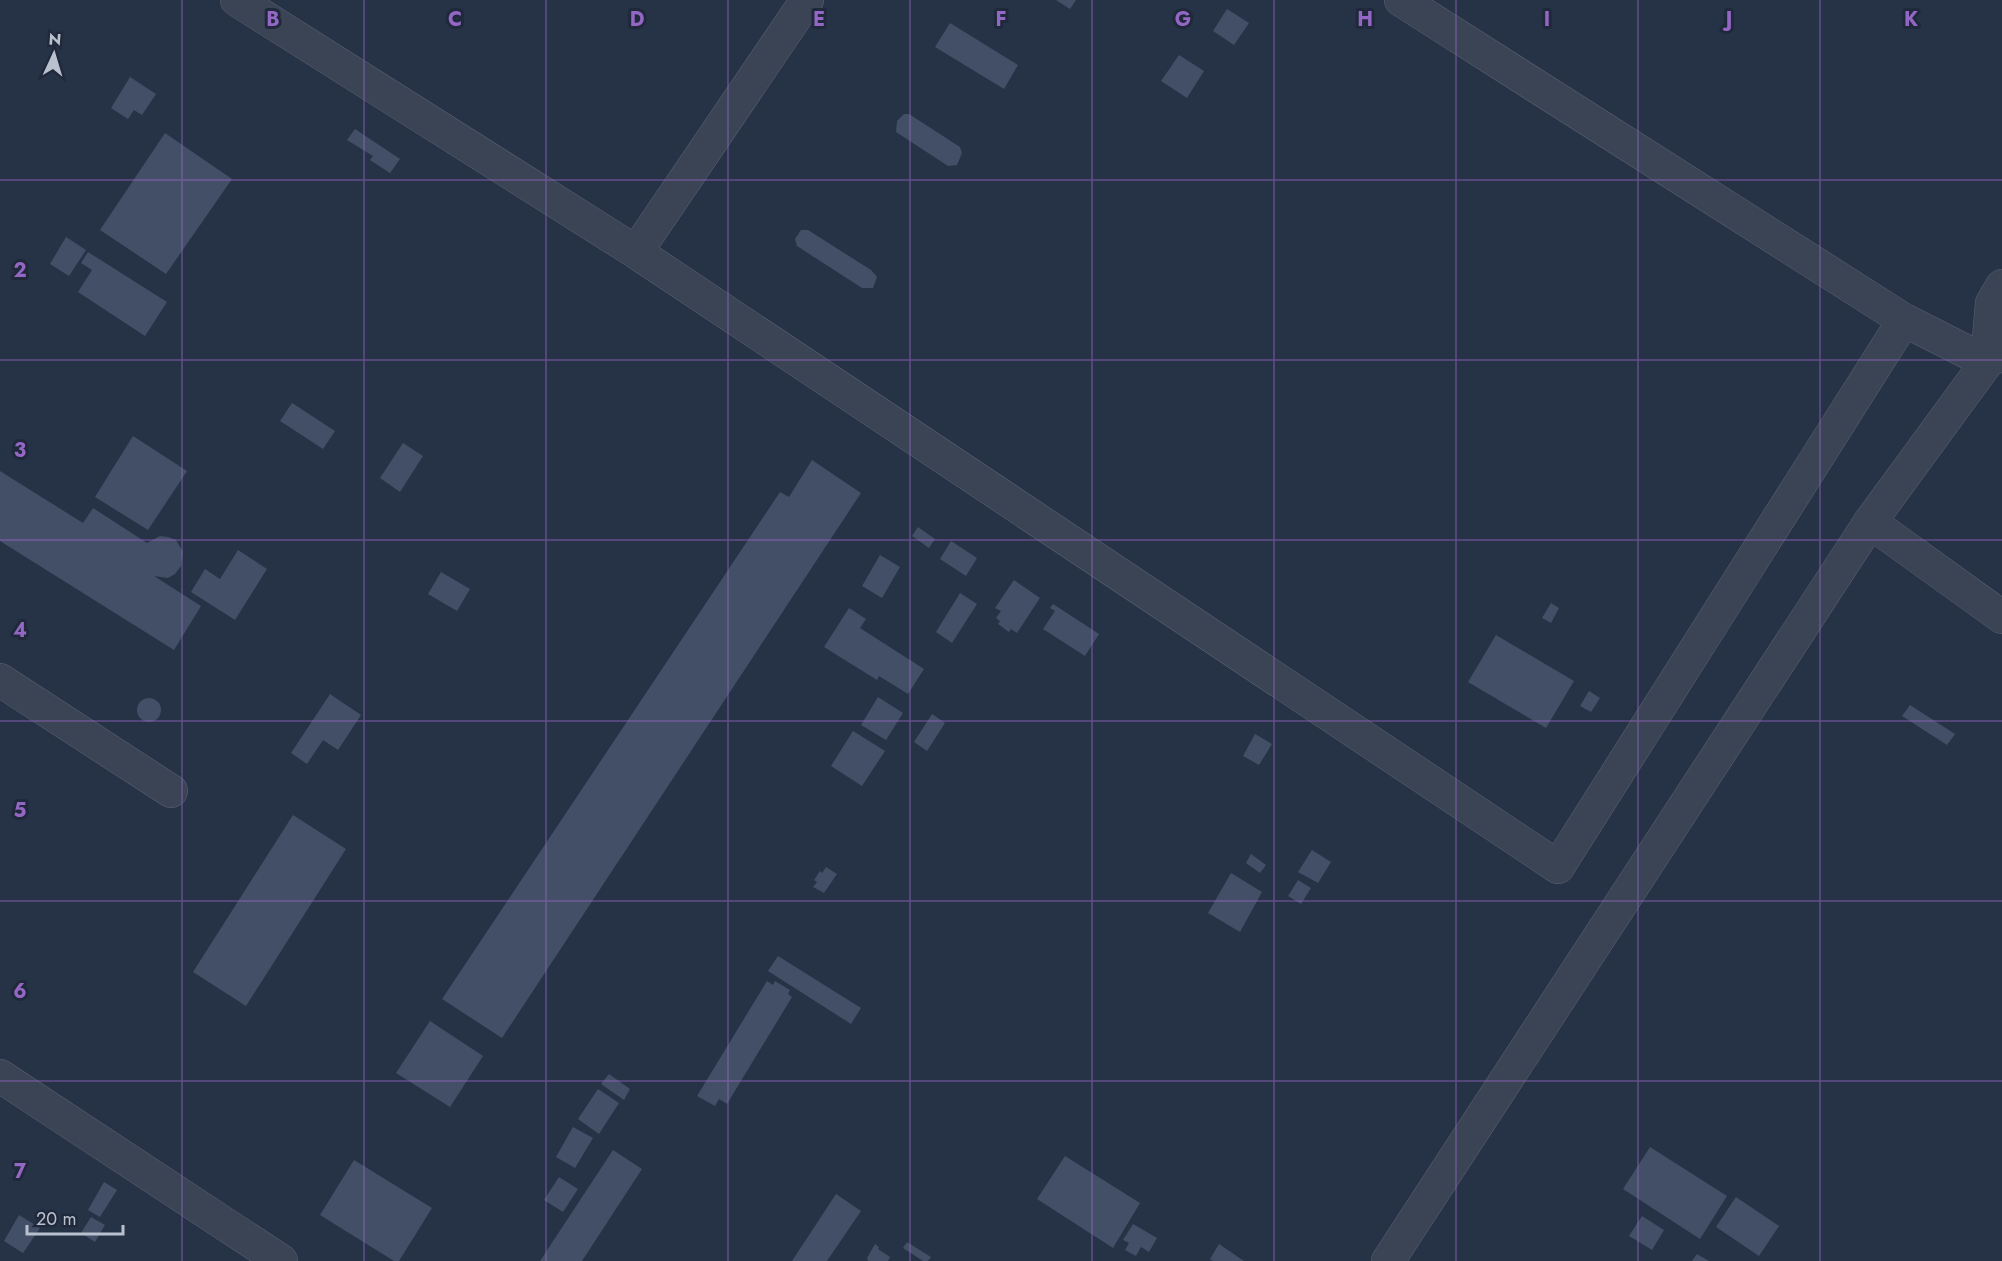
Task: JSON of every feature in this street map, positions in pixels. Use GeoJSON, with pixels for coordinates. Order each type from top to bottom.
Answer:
{"type":"FeatureCollection","features":[{"type":"Feature","properties":{"kind":"lane"},"geometry":{"type":"LineString","coordinates":[[237,0],[636,252],[1558,867],[1904,320]]}},
{"type":"Feature","properties":{"kind":"lane"},"geometry":{"type":"LineString","coordinates":[[636,252],[807,0]]}},
{"type":"Feature","properties":{"kind":"lane"},"geometry":{"type":"LineString","coordinates":[[1401,0],[1904,320],[1995,358]]}},
{"type":"Feature","properties":{"kind":"lane"},"geometry":{"type":"LineString","coordinates":[[1388,1261],[1870,522],[1995,358],[1992,303],[2002,286]]}},
{"type":"Feature","properties":{"kind":"lane"},"geometry":{"type":"LineString","coordinates":[[1870,522],[2002,616]]}},
{"type":"Feature","properties":{"kind":"lane"},"geometry":{"type":"LineString","coordinates":[[0,680],[171,791]]}},
{"type":"Feature","properties":{"kind":"lane"},"geometry":{"type":"LineString","coordinates":[[0,1076],[281,1261]]}},
{"type":"Feature","properties":{"kind":"building"},"geometry":{"type":"Polygon","coordinates":[[[1056,0],[1076,0],[1070,9],[1056,0]]]}},
{"type":"Feature","properties":{"kind":"building"},"geometry":{"type":"Polygon","coordinates":[[[1227,9],[1249,23],[1234,45],[1213,31],[1227,9]]]}},
{"type":"Feature","properties":{"kind":"building"},"geometry":{"type":"Polygon","coordinates":[[[950,23],[1018,65],[1004,89],[935,47],[950,23]]]}},
{"type":"Feature","properties":{"kind":"building"},"geometry":{"type":"Polygon","coordinates":[[[1179,55],[1204,71],[1187,98],[1161,81],[1179,55]]]}},
{"type":"Feature","properties":{"kind":"building"},"geometry":{"type":"Polygon","coordinates":[[[130,77],[156,94],[142,115],[134,110],[128,119],[111,108],[130,77]]]}},
{"type":"Feature","properties":{"kind":"building"},"geometry":{"type":"Polygon","coordinates":[[[904,114],[909,114],[960,147],[962,153],[957,165],[948,166],[896,132],[897,121],[904,114]]]}},
{"type":"Feature","properties":{"kind":"building"},"geometry":{"type":"Polygon","coordinates":[[[355,129],[400,159],[390,173],[370,160],[373,156],[347,140],[355,129]]]}},
{"type":"Feature","properties":{"kind":"building"},"geometry":{"type":"Polygon","coordinates":[[[165,133],[232,179],[166,274],[100,230],[165,133]]]}},
{"type":"Feature","properties":{"kind":"building"},"geometry":{"type":"Polygon","coordinates":[[[801,230],[808,230],[871,270],[877,277],[873,288],[862,288],[797,246],[795,239],[801,230]]]}},
{"type":"Feature","properties":{"kind":"building"},"geometry":{"type":"Polygon","coordinates":[[[66,237],[86,250],[69,276],[50,264],[66,237]]]}},
{"type":"Feature","properties":{"kind":"building"},"geometry":{"type":"Polygon","coordinates":[[[88,252],[167,302],[145,336],[78,292],[92,270],[81,263],[88,252]]]}},
{"type":"Feature","properties":{"kind":"building"},"geometry":{"type":"Polygon","coordinates":[[[292,403],[335,431],[323,449],[280,421],[292,403]]]}},
{"type":"Feature","properties":{"kind":"building"},"geometry":{"type":"Polygon","coordinates":[[[133,436],[187,471],[148,530],[95,497],[133,436]]]}},
{"type":"Feature","properties":{"kind":"building"},"geometry":{"type":"Polygon","coordinates":[[[403,443],[423,456],[400,492],[380,478],[403,443]]]}},
{"type":"Feature","properties":{"kind":"building"},"geometry":{"type":"Polygon","coordinates":[[[812,460],[861,493],[502,1038],[442,999],[780,492],[789,497],[812,460]]]}},
{"type":"Feature","properties":{"kind":"building"},"geometry":{"type":"Polygon","coordinates":[[[0,471],[83,523],[93,508],[147,543],[160,536],[176,540],[183,552],[181,566],[175,574],[168,578],[154,576],[201,606],[174,650],[0,541],[0,471]]]}},
{"type":"Feature","properties":{"kind":"building"},"geometry":{"type":"Polygon","coordinates":[[[918,527],[935,539],[929,548],[912,536],[918,527]]]}},
{"type":"Feature","properties":{"kind":"building"},"geometry":{"type":"Polygon","coordinates":[[[951,541],[977,558],[966,576],[940,559],[951,541]]]}},
{"type":"Feature","properties":{"kind":"building"},"geometry":{"type":"Polygon","coordinates":[[[238,550],[267,569],[235,620],[191,592],[205,569],[220,579],[238,550]]]}},
{"type":"Feature","properties":{"kind":"building"},"geometry":{"type":"Polygon","coordinates":[[[880,555],[900,567],[882,598],[862,586],[880,555]]]}},
{"type":"Feature","properties":{"kind":"building"},"geometry":{"type":"Polygon","coordinates":[[[441,572],[470,589],[457,611],[428,594],[441,572]]]}},
{"type":"Feature","properties":{"kind":"building"},"geometry":{"type":"Polygon","coordinates":[[[1014,580],[1040,598],[1017,633],[1011,629],[1009,632],[998,624],[1000,621],[996,618],[1001,611],[995,608],[1014,580]]]}},
{"type":"Feature","properties":{"kind":"building"},"geometry":{"type":"Polygon","coordinates":[[[960,593],[977,604],[952,643],[936,632],[960,593]]]}},
{"type":"Feature","properties":{"kind":"building"},"geometry":{"type":"Polygon","coordinates":[[[1551,603],[1559,608],[1551,623],[1542,618],[1551,603]]]}},
{"type":"Feature","properties":{"kind":"building"},"geometry":{"type":"Polygon","coordinates":[[[1053,604],[1099,634],[1085,656],[1043,629],[1055,611],[1050,608],[1053,604]]]}},
{"type":"Feature","properties":{"kind":"building"},"geometry":{"type":"Polygon","coordinates":[[[849,608],[866,619],[860,628],[924,669],[908,694],[879,676],[877,680],[824,647],[849,608]]]}},
{"type":"Feature","properties":{"kind":"building"},"geometry":{"type":"Polygon","coordinates":[[[1496,635],[1574,681],[1546,728],[1468,682],[1496,635]]]}},
{"type":"Feature","properties":{"kind":"building"},"geometry":{"type":"Polygon","coordinates":[[[1589,691],[1600,698],[1591,712],[1580,706],[1589,691]]]}},
{"type":"Feature","properties":{"kind":"building"},"geometry":{"type":"Polygon","coordinates":[[[330,694],[361,715],[338,750],[323,740],[307,764],[291,753],[330,694]]]}},
{"type":"Feature","properties":{"kind":"building"},"geometry":{"type":"Polygon","coordinates":[[[878,697],[903,713],[886,740],[861,725],[878,697]]]}},
{"type":"Feature","properties":{"kind":"building"},"geometry":{"type":"Polygon","coordinates":[[[149,698],[158,701],[161,710],[158,719],[149,722],[140,719],[137,710],[140,701],[149,698]]]}},
{"type":"Feature","properties":{"kind":"building"},"geometry":{"type":"Polygon","coordinates":[[[1910,705],[1955,734],[1947,745],[1902,716],[1910,705]]]}},
{"type":"Feature","properties":{"kind":"building"},"geometry":{"type":"Polygon","coordinates":[[[932,714],[945,723],[927,751],[914,742],[932,714]]]}},
{"type":"Feature","properties":{"kind":"building"},"geometry":{"type":"Polygon","coordinates":[[[853,731],[885,751],[862,786],[831,766],[853,731]]]}},
{"type":"Feature","properties":{"kind":"building"},"geometry":{"type":"Polygon","coordinates":[[[1255,734],[1272,744],[1259,765],[1243,756],[1255,734]]]}},
{"type":"Feature","properties":{"kind":"building"},"geometry":{"type":"Polygon","coordinates":[[[293,815],[346,849],[246,1006],[193,972],[293,815]]]}},
{"type":"Feature","properties":{"kind":"building"},"geometry":{"type":"Polygon","coordinates":[[[1312,850],[1331,862],[1318,883],[1298,872],[1312,850]]]}},
{"type":"Feature","properties":{"kind":"building"},"geometry":{"type":"Polygon","coordinates":[[[1251,854],[1266,865],[1260,873],[1246,863],[1251,854]]]}},
{"type":"Feature","properties":{"kind":"building"},"geometry":{"type":"Polygon","coordinates":[[[826,867],[837,874],[824,893],[813,887],[817,882],[814,880],[826,867]]]}},
{"type":"Feature","properties":{"kind":"building"},"geometry":{"type":"Polygon","coordinates":[[[1231,873],[1262,892],[1240,932],[1208,913],[1231,873]]]}},
{"type":"Feature","properties":{"kind":"building"},"geometry":{"type":"Polygon","coordinates":[[[1298,880],[1311,888],[1301,904],[1288,896],[1298,880]]]}},
{"type":"Feature","properties":{"kind":"building"},"geometry":{"type":"Polygon","coordinates":[[[778,956],[861,1008],[851,1024],[768,971],[778,956]]]}},
{"type":"Feature","properties":{"kind":"building"},"geometry":{"type":"Polygon","coordinates":[[[767,981],[773,985],[775,981],[790,990],[788,994],[792,997],[727,1104],[719,1099],[715,1106],[697,1096],[767,981]]]}},
{"type":"Feature","properties":{"kind":"building"},"geometry":{"type":"Polygon","coordinates":[[[430,1021],[483,1056],[450,1107],[396,1073],[430,1021]]]}},
{"type":"Feature","properties":{"kind":"building"},"geometry":{"type":"Polygon","coordinates":[[[609,1074],[630,1089],[624,1100],[601,1084],[609,1074]]]}},
{"type":"Feature","properties":{"kind":"building"},"geometry":{"type":"Polygon","coordinates":[[[598,1089],[619,1103],[599,1134],[578,1119],[598,1089]]]}},
{"type":"Feature","properties":{"kind":"building"},"geometry":{"type":"Polygon","coordinates":[[[573,1127],[593,1138],[575,1168],[556,1157],[573,1127]]]}},
{"type":"Feature","properties":{"kind":"building"},"geometry":{"type":"Polygon","coordinates":[[[1650,1147],[1727,1196],[1700,1239],[1623,1189],[1650,1147]]]}},
{"type":"Feature","properties":{"kind":"building"},"geometry":{"type":"Polygon","coordinates":[[[613,1150],[642,1169],[582,1261],[540,1261],[613,1150]]]}},
{"type":"Feature","properties":{"kind":"building"},"geometry":{"type":"Polygon","coordinates":[[[1065,1156],[1140,1203],[1113,1248],[1037,1199],[1065,1156]]]}},
{"type":"Feature","properties":{"kind":"building"},"geometry":{"type":"Polygon","coordinates":[[[354,1160],[432,1208],[399,1261],[394,1261],[320,1215],[354,1160]]]}},
{"type":"Feature","properties":{"kind":"building"},"geometry":{"type":"Polygon","coordinates":[[[559,1177],[578,1189],[563,1212],[544,1200],[559,1177]]]}},
{"type":"Feature","properties":{"kind":"building"},"geometry":{"type":"Polygon","coordinates":[[[104,1182],[117,1190],[100,1217],[88,1210],[104,1182]]]}},
{"type":"Feature","properties":{"kind":"building"},"geometry":{"type":"Polygon","coordinates":[[[836,1194],[861,1211],[827,1261],[792,1261],[836,1194]]]}},
{"type":"Feature","properties":{"kind":"building"},"geometry":{"type":"Polygon","coordinates":[[[1736,1197],[1779,1226],[1759,1256],[1716,1227],[1736,1197]]]}},
{"type":"Feature","properties":{"kind":"building"},"geometry":{"type":"Polygon","coordinates":[[[19,1215],[40,1228],[23,1253],[4,1241],[19,1215]]]}},
{"type":"Feature","properties":{"kind":"building"},"geometry":{"type":"Polygon","coordinates":[[[1642,1216],[1664,1230],[1652,1250],[1629,1236],[1642,1216]]]}},
{"type":"Feature","properties":{"kind":"building"},"geometry":{"type":"Polygon","coordinates":[[[91,1217],[105,1225],[95,1242],[81,1233],[91,1217]]]}},
{"type":"Feature","properties":{"kind":"building"},"geometry":{"type":"Polygon","coordinates":[[[1133,1224],[1157,1238],[1149,1252],[1141,1247],[1136,1256],[1125,1250],[1129,1243],[1123,1240],[1133,1224]]]}},
{"type":"Feature","properties":{"kind":"building"},"geometry":{"type":"Polygon","coordinates":[[[907,1242],[931,1257],[928,1261],[923,1261],[903,1248],[907,1242]]]}},
{"type":"Feature","properties":{"kind":"building"},"geometry":{"type":"Polygon","coordinates":[[[875,1244],[879,1247],[878,1249],[890,1257],[888,1261],[868,1261],[867,1258],[875,1244]]]}},
{"type":"Feature","properties":{"kind":"building"},"geometry":{"type":"Polygon","coordinates":[[[1219,1244],[1244,1261],[1213,1261],[1210,1259],[1219,1244]]]}},
{"type":"Feature","properties":{"kind":"building"},"geometry":{"type":"Polygon","coordinates":[[[1697,1254],[1709,1261],[1692,1261],[1697,1254]]]}}]}
